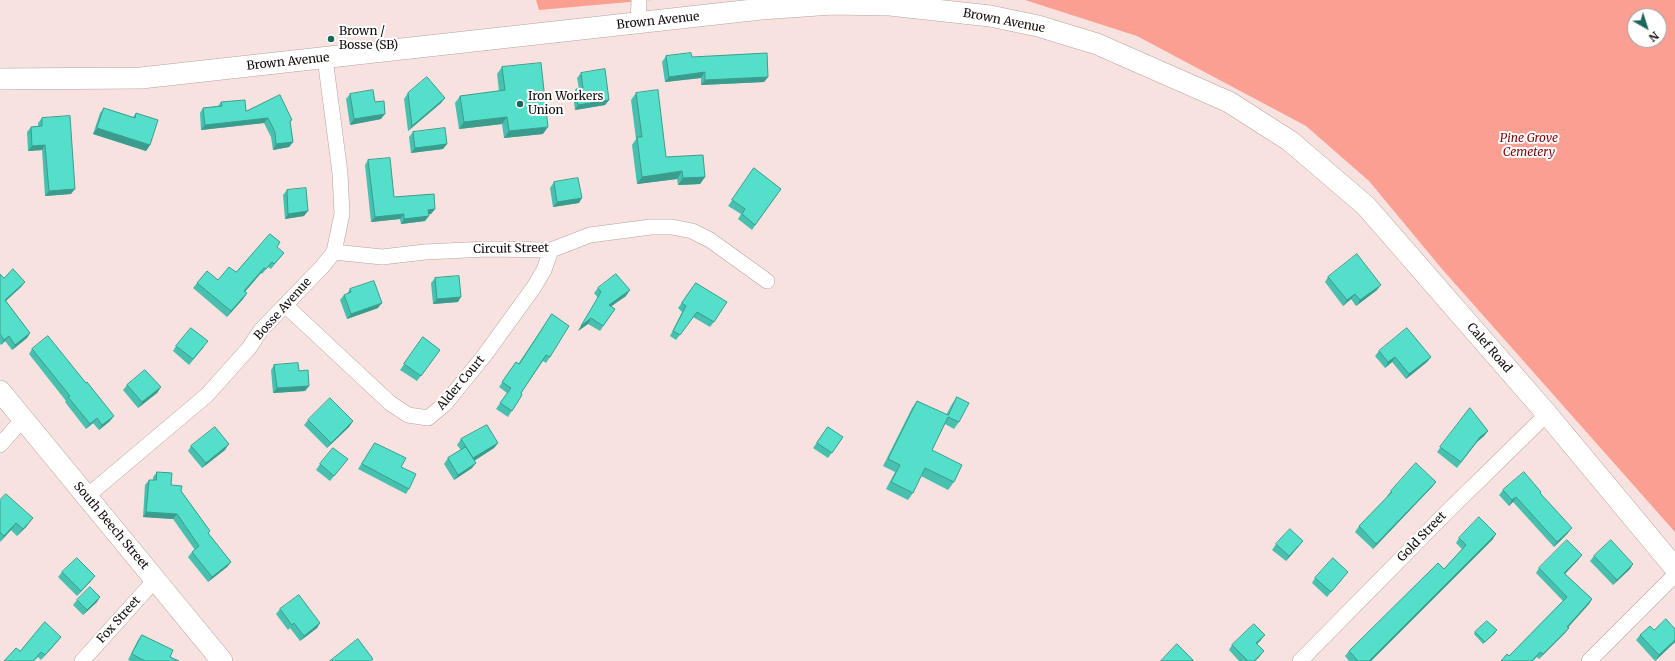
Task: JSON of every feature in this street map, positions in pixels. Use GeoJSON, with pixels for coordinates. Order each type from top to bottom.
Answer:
{"type":"FeatureCollection","features":[{"type":"Feature","properties":{"kind":"main road","name":"Brown Avenue"},"geometry":{"type":"LineString","coordinates":[[0,79],[141,78],[761,9],[832,4],[890,5],[990,16],[1038,26],[1097,44],[1228,102],[1290,141]]}},
{"type":"Feature","properties":{"kind":"main road","name":"Calef Road"},"geometry":{"type":"LineString","coordinates":[[1290,141],[1366,206],[1547,414],[1675,568]]}},
{"type":"Feature","properties":{"kind":"main road","name":"South Beech Street"},"geometry":{"type":"LineString","coordinates":[[0,391],[222,661]]}},
{"type":"Feature","properties":{"kind":"street"},"geometry":{"type":"LineString","coordinates":[[638,23],[639,0]]}},
{"type":"Feature","properties":{"kind":"street","name":"Bosse Avenue"},"geometry":{"type":"LineString","coordinates":[[86,496],[207,395],[249,348],[261,330],[322,267],[334,252],[342,214],[342,207],[340,173],[325,58]]}},
{"type":"Feature","properties":{"kind":"street","name":"Circuit Street"},"geometry":{"type":"LineString","coordinates":[[334,252],[382,257],[432,251],[487,249],[550,250],[590,235],[651,227],[672,227],[692,232],[710,240],[768,281]]}},
{"type":"Feature","properties":{"kind":"street","name":"Alder Court"},"geometry":{"type":"LineString","coordinates":[[285,306],[390,403],[408,415],[428,418],[445,404],[484,356],[534,287],[544,270],[550,250]]}},
{"type":"Feature","properties":{"kind":"street","name":"Gold Street"},"geometry":{"type":"LineString","coordinates":[[1300,661],[1448,511],[1547,414]]}},
{"type":"Feature","properties":{"kind":"street"},"geometry":{"type":"LineString","coordinates":[[0,445],[23,419]]}},
{"type":"Feature","properties":{"kind":"street"},"geometry":{"type":"LineString","coordinates":[[1589,661],[1675,575]]}},
{"type":"Feature","properties":{"kind":"street","name":"Fox Street"},"geometry":{"type":"LineString","coordinates":[[82,661],[156,580]]}},
{"type":"Feature","properties":{"kind":"green space"},"geometry":{"type":"Polygon","coordinates":[[[536,0],[652,0],[539,10],[536,0]]]}},
{"type":"Feature","properties":{"kind":"green space","name":"Pine Grove Cemetery"},"geometry":{"type":"Polygon","coordinates":[[[1025,0],[1675,0],[1675,532],[1442,269],[1369,181],[1306,126],[1137,36],[1025,0]]]}},
{"type":"Feature","properties":{"kind":"building"},"geometry":{"type":"Polygon","coordinates":[[[691,53],[692,57],[767,53],[768,77],[705,80],[705,72],[669,77],[666,56],[691,53]]]}},
{"type":"Feature","properties":{"kind":"building"},"geometry":{"type":"Polygon","coordinates":[[[541,63],[548,127],[509,131],[507,117],[464,122],[460,96],[505,90],[502,67],[541,63]]]}},
{"type":"Feature","properties":{"kind":"building"},"geometry":{"type":"Polygon","coordinates":[[[605,69],[609,100],[578,105],[576,89],[583,88],[581,73],[605,69]]]}},
{"type":"Feature","properties":{"kind":"building"},"geometry":{"type":"Polygon","coordinates":[[[427,77],[445,98],[412,126],[408,93],[427,77]]]}},
{"type":"Feature","properties":{"kind":"building"},"geometry":{"type":"Polygon","coordinates":[[[373,90],[375,102],[384,101],[385,114],[354,119],[350,94],[373,90]]]}},
{"type":"Feature","properties":{"kind":"building"},"geometry":{"type":"Polygon","coordinates":[[[658,90],[666,157],[703,155],[705,177],[683,178],[682,171],[642,177],[637,137],[642,137],[636,93],[658,90]]]}},
{"type":"Feature","properties":{"kind":"building"},"geometry":{"type":"Polygon","coordinates":[[[280,95],[292,120],[290,121],[293,142],[276,144],[275,132],[268,118],[205,125],[203,108],[222,106],[221,102],[245,100],[246,111],[280,95]]]}},
{"type":"Feature","properties":{"kind":"building"},"geometry":{"type":"Polygon","coordinates":[[[104,108],[135,118],[136,113],[158,120],[150,145],[97,128],[104,108]]]}},
{"type":"Feature","properties":{"kind":"building"},"geometry":{"type":"Polygon","coordinates":[[[70,116],[75,189],[49,191],[45,145],[32,146],[31,127],[42,126],[42,118],[70,116]]]}},
{"type":"Feature","properties":{"kind":"building"},"geometry":{"type":"Polygon","coordinates":[[[445,128],[447,144],[415,148],[413,132],[445,128]]]}},
{"type":"Feature","properties":{"kind":"building"},"geometry":{"type":"Polygon","coordinates":[[[390,158],[394,197],[434,194],[435,209],[428,210],[429,216],[404,219],[404,214],[375,217],[368,160],[390,158]]]}},
{"type":"Feature","properties":{"kind":"building"},"geometry":{"type":"Polygon","coordinates":[[[754,168],[781,189],[755,225],[742,214],[745,209],[732,200],[754,168]]]}},
{"type":"Feature","properties":{"kind":"building"},"geometry":{"type":"Polygon","coordinates":[[[578,178],[582,198],[557,202],[554,182],[578,178]]]}},
{"type":"Feature","properties":{"kind":"building"},"geometry":{"type":"Polygon","coordinates":[[[306,188],[308,211],[288,214],[287,190],[306,188]]]}},
{"type":"Feature","properties":{"kind":"building"},"geometry":{"type":"Polygon","coordinates":[[[270,234],[280,242],[277,247],[284,253],[274,264],[272,262],[266,269],[264,268],[244,291],[247,293],[231,311],[197,283],[207,271],[218,280],[229,267],[236,272],[270,234]]]}},
{"type":"Feature","properties":{"kind":"building"},"geometry":{"type":"Polygon","coordinates":[[[1357,254],[1381,285],[1360,300],[1355,294],[1347,300],[1328,277],[1357,254]]]}},
{"type":"Feature","properties":{"kind":"building"},"geometry":{"type":"Polygon","coordinates":[[[13,269],[25,282],[5,300],[30,333],[15,345],[9,336],[4,340],[0,334],[0,274],[4,278],[13,269]]]}},
{"type":"Feature","properties":{"kind":"building"},"geometry":{"type":"Polygon","coordinates":[[[616,274],[630,290],[609,305],[615,309],[603,326],[591,318],[581,326],[601,292],[598,288],[616,274]]]}},
{"type":"Feature","properties":{"kind":"building"},"geometry":{"type":"Polygon","coordinates":[[[459,276],[461,297],[437,299],[435,278],[459,276]]]}},
{"type":"Feature","properties":{"kind":"building"},"geometry":{"type":"Polygon","coordinates":[[[374,281],[382,303],[351,314],[344,295],[351,292],[350,289],[374,281]]]}},
{"type":"Feature","properties":{"kind":"building"},"geometry":{"type":"Polygon","coordinates":[[[696,283],[727,302],[714,322],[697,312],[680,335],[673,331],[686,306],[682,303],[696,283]]]}},
{"type":"Feature","properties":{"kind":"building"},"geometry":{"type":"Polygon","coordinates":[[[552,314],[569,326],[550,357],[546,355],[521,393],[522,395],[512,411],[500,403],[511,388],[502,382],[516,362],[519,364],[552,314]]]}},
{"type":"Feature","properties":{"kind":"building"},"geometry":{"type":"Polygon","coordinates":[[[191,328],[208,341],[193,359],[176,346],[191,328]]]}},
{"type":"Feature","properties":{"kind":"building"},"geometry":{"type":"Polygon","coordinates":[[[1407,328],[1431,357],[1409,374],[1395,357],[1388,362],[1379,351],[1407,328]]]}},
{"type":"Feature","properties":{"kind":"building"},"geometry":{"type":"Polygon","coordinates":[[[48,336],[114,416],[102,425],[97,418],[90,424],[68,397],[70,396],[32,349],[48,336]]]}},
{"type":"Feature","properties":{"kind":"building"},"geometry":{"type":"Polygon","coordinates":[[[423,337],[440,350],[421,376],[404,364],[423,337]]]}},
{"type":"Feature","properties":{"kind":"building"},"geometry":{"type":"Polygon","coordinates":[[[298,363],[299,371],[308,370],[309,386],[277,388],[274,365],[298,363]]]}},
{"type":"Feature","properties":{"kind":"building"},"geometry":{"type":"Polygon","coordinates":[[[145,370],[161,387],[142,402],[127,385],[145,370]]]}},
{"type":"Feature","properties":{"kind":"building"},"geometry":{"type":"Polygon","coordinates":[[[957,397],[969,403],[959,422],[948,417],[932,450],[962,465],[954,482],[925,468],[913,493],[891,482],[900,465],[888,459],[917,401],[948,415],[957,397]]]}},
{"type":"Feature","properties":{"kind":"building"},"geometry":{"type":"Polygon","coordinates":[[[330,398],[353,421],[331,443],[308,420],[330,398]]]}},
{"type":"Feature","properties":{"kind":"building"},"geometry":{"type":"Polygon","coordinates":[[[1470,408],[1488,431],[1480,437],[1461,462],[1440,447],[1470,408]]]}},
{"type":"Feature","properties":{"kind":"building"},"geometry":{"type":"Polygon","coordinates":[[[487,425],[498,443],[473,458],[461,439],[487,425]]]}},
{"type":"Feature","properties":{"kind":"building"},"geometry":{"type":"Polygon","coordinates":[[[215,427],[229,444],[206,463],[191,446],[215,427]]]}},
{"type":"Feature","properties":{"kind":"building"},"geometry":{"type":"Polygon","coordinates":[[[828,427],[843,437],[832,453],[817,443],[828,427]]]}},
{"type":"Feature","properties":{"kind":"building"},"geometry":{"type":"Polygon","coordinates":[[[375,443],[406,458],[401,467],[416,474],[409,489],[362,464],[375,443]]]}},
{"type":"Feature","properties":{"kind":"building"},"geometry":{"type":"Polygon","coordinates":[[[466,447],[476,463],[458,475],[448,458],[466,447]]]}},
{"type":"Feature","properties":{"kind":"building"},"geometry":{"type":"Polygon","coordinates":[[[333,448],[348,459],[334,476],[320,464],[333,448]]]}},
{"type":"Feature","properties":{"kind":"building"},"geometry":{"type":"Polygon","coordinates":[[[1416,463],[1436,482],[1376,544],[1359,526],[1392,492],[1391,491],[1416,463]]]}},
{"type":"Feature","properties":{"kind":"building"},"geometry":{"type":"Polygon","coordinates":[[[157,472],[172,473],[171,485],[182,486],[181,491],[210,531],[208,533],[231,562],[212,577],[192,552],[199,546],[177,514],[146,512],[149,480],[156,480],[157,472]]]}},
{"type":"Feature","properties":{"kind":"building"},"geometry":{"type":"Polygon","coordinates":[[[1524,472],[1541,492],[1540,493],[1572,528],[1557,542],[1516,497],[1512,500],[1503,490],[1524,472]]]}},
{"type":"Feature","properties":{"kind":"building"},"geometry":{"type":"Polygon","coordinates":[[[6,494],[33,518],[23,529],[16,523],[4,536],[0,532],[0,500],[6,494]]]}},
{"type":"Feature","properties":{"kind":"building"},"geometry":{"type":"Polygon","coordinates":[[[1479,517],[1496,534],[1369,661],[1358,661],[1349,651],[1438,563],[1444,569],[1466,545],[1459,538],[1479,517]]]}},
{"type":"Feature","properties":{"kind":"building"},"geometry":{"type":"Polygon","coordinates":[[[1290,529],[1303,541],[1289,556],[1276,544],[1290,529]]]}},
{"type":"Feature","properties":{"kind":"building"},"geometry":{"type":"Polygon","coordinates":[[[1567,540],[1582,555],[1564,573],[1592,599],[1567,627],[1569,628],[1543,654],[1540,652],[1532,661],[1501,661],[1507,654],[1509,656],[1567,597],[1539,568],[1567,540]]]}},
{"type":"Feature","properties":{"kind":"building"},"geometry":{"type":"Polygon","coordinates":[[[1611,540],[1633,564],[1617,580],[1594,556],[1611,540]]]}},
{"type":"Feature","properties":{"kind":"building"},"geometry":{"type":"Polygon","coordinates":[[[77,558],[95,576],[81,591],[62,572],[77,558]]]}},
{"type":"Feature","properties":{"kind":"building"},"geometry":{"type":"Polygon","coordinates":[[[1333,558],[1348,572],[1331,592],[1315,578],[1333,558]]]}},
{"type":"Feature","properties":{"kind":"building"},"geometry":{"type":"Polygon","coordinates":[[[90,587],[100,597],[87,610],[77,600],[90,587]]]}},
{"type":"Feature","properties":{"kind":"building"},"geometry":{"type":"Polygon","coordinates":[[[299,595],[320,623],[304,636],[294,623],[292,625],[280,609],[299,595]]]}},
{"type":"Feature","properties":{"kind":"building"},"geometry":{"type":"Polygon","coordinates":[[[1666,619],[1675,629],[1675,640],[1659,655],[1640,635],[1650,626],[1654,630],[1666,619]]]}},
{"type":"Feature","properties":{"kind":"building"},"geometry":{"type":"Polygon","coordinates":[[[1487,621],[1497,630],[1485,642],[1475,632],[1487,621]]]}},
{"type":"Feature","properties":{"kind":"building"},"geometry":{"type":"Polygon","coordinates":[[[45,622],[61,637],[45,655],[41,652],[33,661],[4,661],[16,648],[20,651],[45,622]]]}},
{"type":"Feature","properties":{"kind":"building"},"geometry":{"type":"Polygon","coordinates":[[[1254,624],[1265,635],[1256,643],[1264,651],[1254,661],[1248,661],[1232,645],[1254,624]]]}},
{"type":"Feature","properties":{"kind":"building"},"geometry":{"type":"Polygon","coordinates":[[[142,635],[173,650],[170,657],[179,661],[145,661],[132,654],[142,635]]]}},
{"type":"Feature","properties":{"kind":"building"},"geometry":{"type":"Polygon","coordinates":[[[358,639],[373,659],[370,661],[330,661],[358,639]]]}},
{"type":"Feature","properties":{"kind":"building"},"geometry":{"type":"Polygon","coordinates":[[[1177,644],[1193,661],[1161,661],[1177,644]]]}},
{"type":"Feature","properties":{"kind":"place","name":"Brown / Bosse (SB)"},"geometry":{"type":"Point","coordinates":[331,39]}},
{"type":"Feature","properties":{"kind":"place","name":"Iron Workers Union"},"geometry":{"type":"Point","coordinates":[520,104]}}]}
